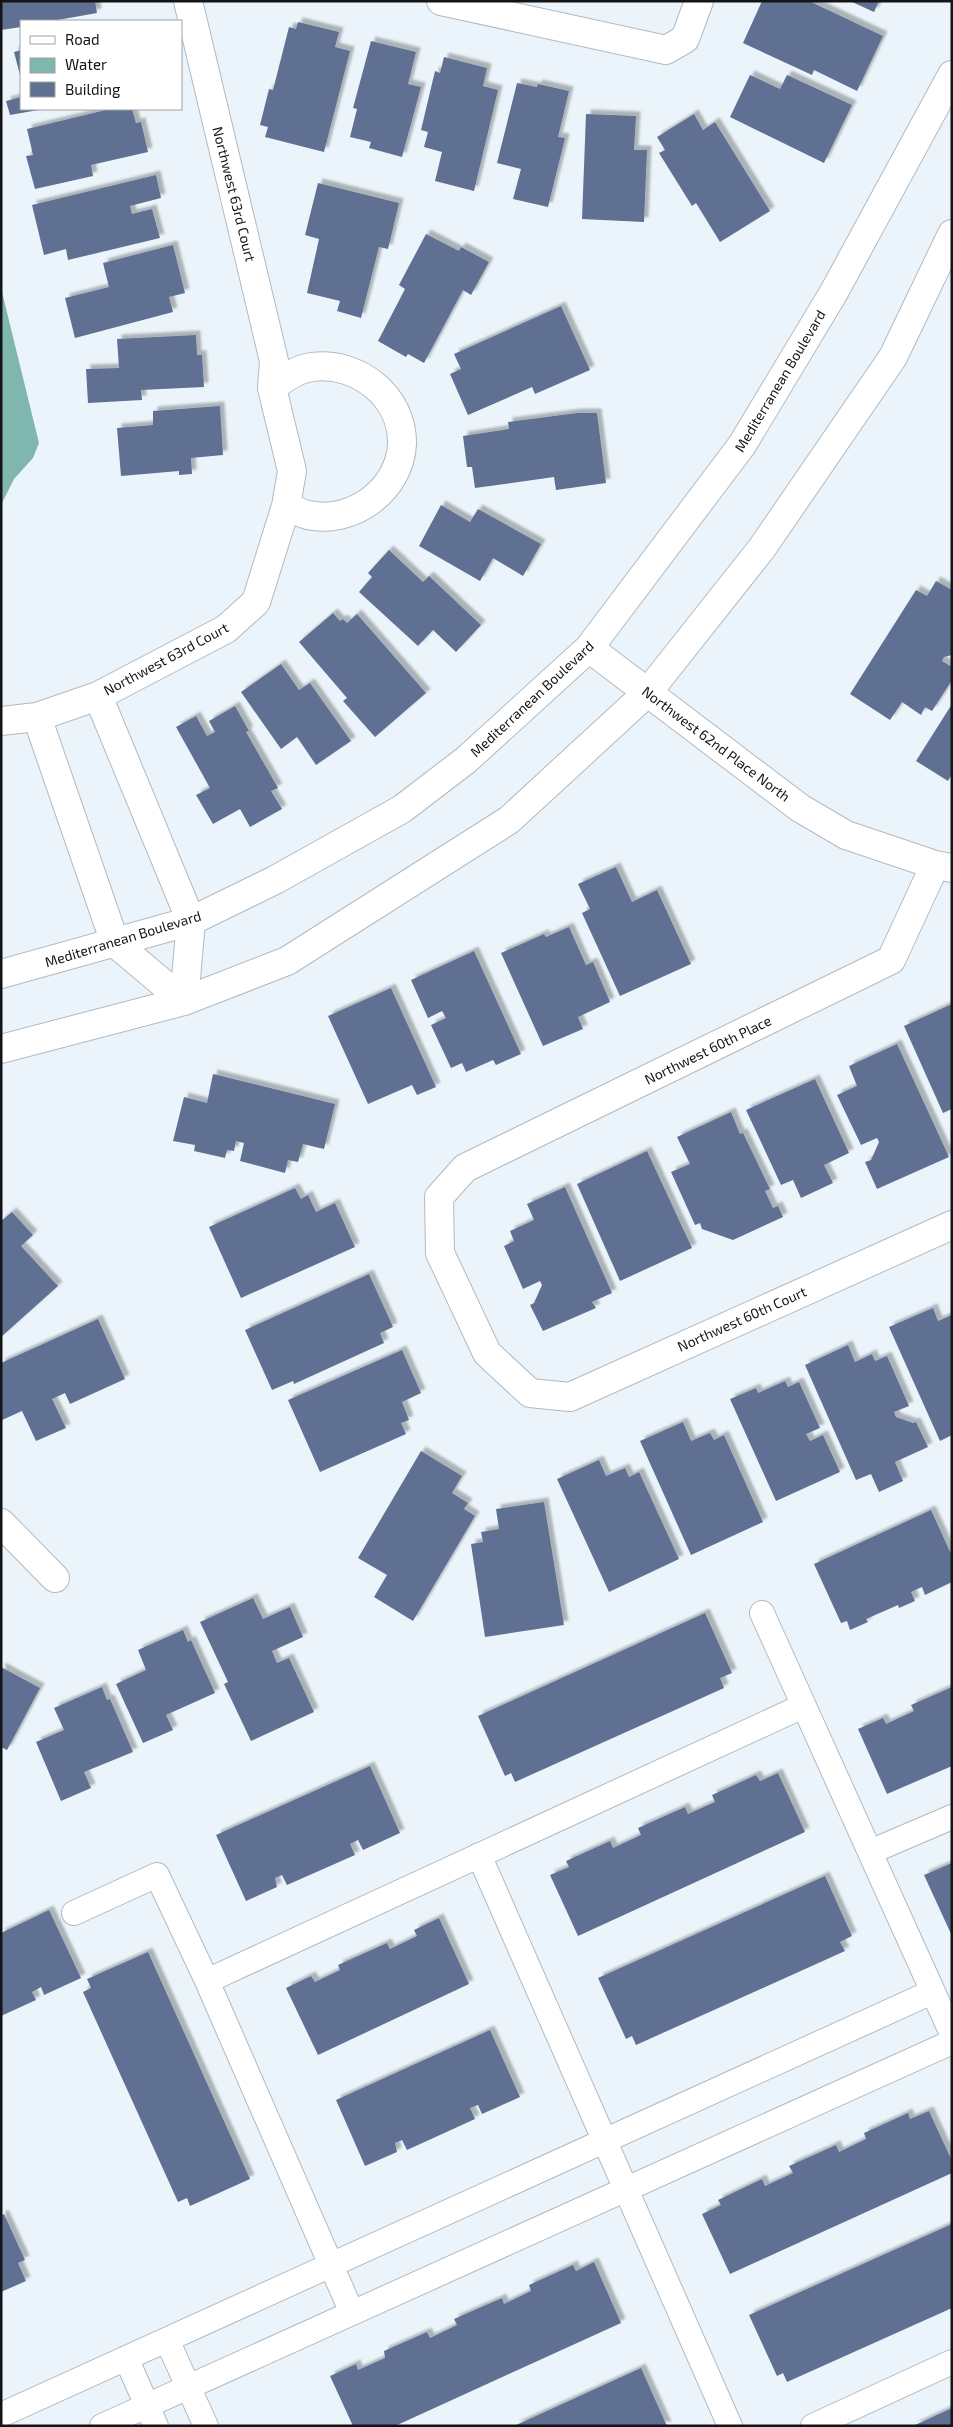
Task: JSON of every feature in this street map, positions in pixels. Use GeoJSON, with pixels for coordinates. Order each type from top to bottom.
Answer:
{"type":"FeatureCollection","features":[{"type":"Feature","properties":{"kind":"street","name":"Northwest 63rd Court"},"geometry":{"type":"LineString","coordinates":[[1,721],[37,717],[98,696],[226,629],[256,602],[286,506],[292,471],[272,388],[274,361],[188,1]]}},
{"type":"Feature","properties":{"kind":"street"},"geometry":{"type":"LineString","coordinates":[[442,1],[666,50],[685,39],[699,1]]}},
{"type":"Feature","properties":{"kind":"street","name":"Mediterranean Boulevard"},"geometry":{"type":"LineString","coordinates":[[1,974],[191,921],[275,880],[402,809],[466,760],[590,648],[742,445],[834,292],[952,74]]}},
{"type":"Feature","properties":{"kind":"street"},"geometry":{"type":"LineString","coordinates":[[1,1049],[184,1001],[287,961],[509,820],[648,692],[762,548],[893,357],[952,234]]}},
{"type":"Feature","properties":{"kind":"street"},"geometry":{"type":"LineString","coordinates":[[272,388],[290,374],[311,367],[333,366],[355,372],[374,384],[389,401],[398,421],[402,444],[397,466],[387,486],[371,502],[358,509],[329,517],[307,515],[286,506]]}},
{"type":"Feature","properties":{"kind":"street","name":"Northwest 62nd Place North"},"geometry":{"type":"LineString","coordinates":[[590,648],[800,808],[846,836],[943,866]]}},
{"type":"Feature","properties":{"kind":"street"},"geometry":{"type":"LineString","coordinates":[[98,696],[191,921],[184,1001]]}},
{"type":"Feature","properties":{"kind":"street"},"geometry":{"type":"LineString","coordinates":[[37,717],[114,943],[184,1001]]}},
{"type":"Feature","properties":{"kind":"street","name":"Northwest 60th Place"},"geometry":{"type":"LineString","coordinates":[[530,1393],[487,1353],[440,1253],[439,1197],[464,1168],[891,960],[943,866]]}},
{"type":"Feature","properties":{"kind":"street","name":"Northwest 60th Court"},"geometry":{"type":"LineString","coordinates":[[530,1393],[570,1397],[952,1225]]}},
{"type":"Feature","properties":{"kind":"street"},"geometry":{"type":"LineString","coordinates":[[1,1524],[55,1578]]}},
{"type":"Feature","properties":{"kind":"lane"},"geometry":{"type":"LineString","coordinates":[[762,1613],[952,2034]]}},
{"type":"Feature","properties":{"kind":"lane"},"geometry":{"type":"LineString","coordinates":[[207,1980],[803,1706]]}},
{"type":"Feature","properties":{"kind":"lane"},"geometry":{"type":"LineString","coordinates":[[870,1852],[952,1817]]}},
{"type":"Feature","properties":{"kind":"lane"},"geometry":{"type":"LineString","coordinates":[[480,1855],[730,2426]]}},
{"type":"Feature","properties":{"kind":"lane"},"geometry":{"type":"LineString","coordinates":[[74,1913],[157,1875],[207,1980],[352,2313]]}},
{"type":"Feature","properties":{"kind":"lane"},"geometry":{"type":"LineString","coordinates":[[1,2414],[932,1992]]}},
{"type":"Feature","properties":{"kind":"lane"},"geometry":{"type":"LineString","coordinates":[[102,2426],[152,2416],[188,2387],[952,2042]]}},
{"type":"Feature","properties":{"kind":"lane"},"geometry":{"type":"LineString","coordinates":[[167,2340],[206,2426]]}},
{"type":"Feature","properties":{"kind":"lane"},"geometry":{"type":"LineString","coordinates":[[126,2358],[152,2416]]}},
{"type":"Feature","properties":{"kind":"lane"},"geometry":{"type":"LineString","coordinates":[[812,2426],[952,2362]]}},
{"type":"Feature","properties":{"kind":"water"},"geometry":{"type":"Polygon","coordinates":[[[1,288],[39,443],[33,458],[14,479],[1,505],[1,288]]]}},
{"type":"Feature","properties":{"kind":"building"},"geometry":{"type":"Polygon","coordinates":[[[1,1],[95,1],[97,13],[58,20],[20,20],[20,27],[1,30],[1,1]]]}},
{"type":"Feature","properties":{"kind":"building"},"geometry":{"type":"Polygon","coordinates":[[[762,1],[809,1],[883,36],[857,91],[814,70],[812,75],[743,43],[762,1]]]}},
{"type":"Feature","properties":{"kind":"building"},"geometry":{"type":"Polygon","coordinates":[[[850,1],[879,1],[874,12],[850,1]]]}},
{"type":"Feature","properties":{"kind":"building"},"geometry":{"type":"Polygon","coordinates":[[[298,22],[339,32],[335,47],[350,51],[324,152],[265,137],[268,127],[260,125],[269,89],[273,90],[289,27],[296,29],[298,22]]]}},
{"type":"Feature","properties":{"kind":"building"},"geometry":{"type":"Polygon","coordinates":[[[371,41],[416,52],[408,84],[421,87],[402,157],[369,148],[371,142],[350,137],[357,109],[353,108],[371,41]]]}},
{"type":"Feature","properties":{"kind":"building"},"geometry":{"type":"Polygon","coordinates":[[[20,50],[20,75],[14,52],[20,50]]]}},
{"type":"Feature","properties":{"kind":"building"},"geometry":{"type":"Polygon","coordinates":[[[444,57],[487,68],[483,86],[498,90],[474,191],[435,181],[442,152],[424,147],[428,132],[421,130],[435,71],[440,73],[444,57]]]}},
{"type":"Feature","properties":{"kind":"building"},"geometry":{"type":"Polygon","coordinates":[[[750,75],[780,89],[787,75],[852,105],[824,163],[730,117],[750,75]]]}},
{"type":"Feature","properties":{"kind":"building"},"geometry":{"type":"Polygon","coordinates":[[[517,83],[537,87],[538,84],[569,91],[558,137],[565,138],[548,207],[513,199],[521,169],[497,163],[517,83]]]}},
{"type":"Feature","properties":{"kind":"building"},"geometry":{"type":"Polygon","coordinates":[[[20,97],[20,110],[38,110],[10,115],[6,101],[20,97]]]}},
{"type":"Feature","properties":{"kind":"building"},"geometry":{"type":"Polygon","coordinates":[[[106,110],[132,110],[136,123],[141,122],[148,152],[91,165],[93,176],[35,189],[26,156],[33,155],[27,129],[106,110]]]}},
{"type":"Feature","properties":{"kind":"building"},"geometry":{"type":"Polygon","coordinates":[[[586,114],[636,116],[634,150],[647,150],[644,222],[582,219],[586,114]]]}},
{"type":"Feature","properties":{"kind":"building"},"geometry":{"type":"Polygon","coordinates":[[[694,114],[703,130],[715,122],[770,211],[720,242],[696,203],[692,206],[659,153],[665,150],[657,137],[694,114]]]}},
{"type":"Feature","properties":{"kind":"building"},"geometry":{"type":"Polygon","coordinates":[[[156,175],[161,198],[130,206],[132,214],[152,209],[160,238],[68,260],[66,249],[44,255],[32,205],[156,175]]]}},
{"type":"Feature","properties":{"kind":"building"},"geometry":{"type":"Polygon","coordinates":[[[318,183],[399,203],[388,249],[379,247],[361,318],[337,311],[340,301],[307,293],[319,239],[305,235],[318,183]]]}},
{"type":"Feature","properties":{"kind":"building"},"geometry":{"type":"Polygon","coordinates":[[[426,234],[459,251],[461,247],[489,262],[471,295],[463,290],[424,363],[408,354],[406,357],[378,341],[405,289],[399,285],[426,234]]]}},
{"type":"Feature","properties":{"kind":"building"},"geometry":{"type":"Polygon","coordinates":[[[173,245],[185,293],[169,297],[173,312],[75,338],[65,298],[109,287],[103,263],[173,245]]]}},
{"type":"Feature","properties":{"kind":"building"},"geometry":{"type":"Polygon","coordinates":[[[561,306],[590,370],[535,394],[532,387],[468,415],[450,374],[461,369],[454,354],[561,306]]]}},
{"type":"Feature","properties":{"kind":"building"},"geometry":{"type":"Polygon","coordinates":[[[196,335],[197,355],[202,355],[204,387],[141,390],[142,400],[88,403],[86,369],[119,368],[117,339],[196,335]]]}},
{"type":"Feature","properties":{"kind":"building"},"geometry":{"type":"Polygon","coordinates":[[[220,406],[223,455],[191,458],[192,474],[179,475],[179,471],[121,476],[117,428],[153,425],[153,411],[220,406]]]}},
{"type":"Feature","properties":{"kind":"building"},"geometry":{"type":"Polygon","coordinates":[[[577,413],[597,413],[606,483],[556,490],[554,477],[475,488],[472,467],[467,467],[463,436],[509,429],[508,422],[577,413]]]}},
{"type":"Feature","properties":{"kind":"building"},"geometry":{"type":"Polygon","coordinates":[[[441,505],[470,522],[478,509],[541,544],[523,576],[493,558],[480,581],[419,546],[441,505]]]}},
{"type":"Feature","properties":{"kind":"building"},"geometry":{"type":"Polygon","coordinates":[[[389,550],[423,582],[429,576],[481,625],[456,652],[433,630],[418,646],[359,592],[372,577],[368,573],[389,550]]]}},
{"type":"Feature","properties":{"kind":"building"},"geometry":{"type":"Polygon","coordinates":[[[936,581],[952,590],[952,655],[944,657],[942,661],[952,667],[952,680],[932,711],[925,707],[921,715],[902,702],[890,720],[850,694],[916,590],[927,596],[936,581]]]}},
{"type":"Feature","properties":{"kind":"building"},"geometry":{"type":"Polygon","coordinates":[[[333,613],[340,621],[343,619],[347,623],[357,614],[426,693],[375,737],[343,701],[347,698],[299,642],[333,613]]]}},
{"type":"Feature","properties":{"kind":"building"},"geometry":{"type":"Polygon","coordinates":[[[281,664],[299,690],[310,683],[351,741],[316,765],[297,737],[281,749],[241,692],[281,664]]]}},
{"type":"Feature","properties":{"kind":"building"},"geometry":{"type":"Polygon","coordinates":[[[952,704],[952,774],[948,781],[916,761],[952,704]]]}},
{"type":"Feature","properties":{"kind":"building"},"geometry":{"type":"Polygon","coordinates":[[[235,706],[249,731],[246,732],[278,788],[271,791],[282,809],[250,827],[240,809],[213,824],[196,795],[210,788],[176,727],[196,716],[207,736],[215,732],[209,721],[235,706]]]}},
{"type":"Feature","properties":{"kind":"building"},"geometry":{"type":"Polygon","coordinates":[[[616,867],[632,902],[657,890],[691,964],[620,996],[582,913],[590,909],[578,884],[616,867]]]}},
{"type":"Feature","properties":{"kind":"building"},"geometry":{"type":"Polygon","coordinates":[[[569,927],[586,965],[593,962],[610,1002],[578,1017],[583,1029],[543,1046],[501,953],[544,934],[546,937],[569,927]]]}},
{"type":"Feature","properties":{"kind":"building"},"geometry":{"type":"Polygon","coordinates":[[[474,951],[521,1054],[496,1065],[493,1060],[466,1072],[462,1063],[451,1068],[431,1025],[446,1018],[442,1011],[428,1018],[411,980],[474,951]]]}},
{"type":"Feature","properties":{"kind":"building"},"geometry":{"type":"Polygon","coordinates":[[[391,988],[436,1087],[417,1095],[412,1085],[368,1104],[328,1016],[391,988]]]}},
{"type":"Feature","properties":{"kind":"building"},"geometry":{"type":"Polygon","coordinates":[[[952,1004],[952,1109],[943,1113],[904,1026],[952,1004]]]}},
{"type":"Feature","properties":{"kind":"building"},"geometry":{"type":"Polygon","coordinates":[[[897,1044],[949,1157],[877,1189],[865,1162],[871,1160],[879,1142],[877,1138],[861,1145],[837,1095],[857,1086],[849,1066],[897,1044]]]}},
{"type":"Feature","properties":{"kind":"building"},"geometry":{"type":"Polygon","coordinates":[[[213,1074],[335,1104],[324,1149],[303,1144],[298,1162],[288,1160],[285,1173],[240,1161],[244,1143],[236,1141],[234,1151],[227,1150],[225,1158],[194,1151],[195,1145],[173,1141],[184,1097],[207,1103],[213,1074]]]}},
{"type":"Feature","properties":{"kind":"building"},"geometry":{"type":"Polygon","coordinates":[[[815,1079],[849,1153],[824,1165],[833,1183],[801,1198],[793,1180],[781,1185],[746,1110],[815,1079]]]}},
{"type":"Feature","properties":{"kind":"building"},"geometry":{"type":"Polygon","coordinates":[[[731,1112],[740,1134],[743,1133],[770,1189],[765,1191],[773,1208],[778,1206],[783,1217],[733,1240],[702,1229],[700,1223],[695,1225],[671,1172],[690,1164],[677,1137],[731,1112]]]}},
{"type":"Feature","properties":{"kind":"building"},"geometry":{"type":"Polygon","coordinates":[[[647,1151],[692,1248],[620,1281],[577,1184],[647,1151]]]}},
{"type":"Feature","properties":{"kind":"building"},"geometry":{"type":"Polygon","coordinates":[[[565,1187],[612,1293],[592,1302],[596,1308],[543,1331],[530,1305],[534,1303],[542,1285],[540,1281],[523,1289],[504,1246],[514,1241],[510,1231],[534,1220],[527,1204],[565,1187]]]}},
{"type":"Feature","properties":{"kind":"building"},"geometry":{"type":"Polygon","coordinates":[[[295,1188],[301,1199],[308,1195],[316,1212],[335,1203],[355,1247],[241,1298],[209,1227],[295,1188]]]}},
{"type":"Feature","properties":{"kind":"building"},"geometry":{"type":"Polygon","coordinates":[[[12,1212],[33,1235],[21,1246],[58,1286],[1,1337],[1,1221],[12,1212]]]}},
{"type":"Feature","properties":{"kind":"building"},"geometry":{"type":"Polygon","coordinates":[[[369,1274],[393,1327],[380,1333],[384,1343],[294,1384],[293,1381],[272,1390],[245,1330],[369,1274]]]}},
{"type":"Feature","properties":{"kind":"building"},"geometry":{"type":"Polygon","coordinates":[[[933,1308],[938,1321],[952,1315],[952,1435],[940,1441],[889,1327],[933,1308]]]}},
{"type":"Feature","properties":{"kind":"building"},"geometry":{"type":"Polygon","coordinates":[[[98,1319],[125,1379],[70,1404],[65,1393],[52,1399],[66,1428],[36,1441],[22,1411],[2,1420],[1,1363],[98,1319]]]}},
{"type":"Feature","properties":{"kind":"building"},"geometry":{"type":"Polygon","coordinates":[[[848,1345],[855,1362],[872,1354],[875,1361],[887,1356],[909,1406],[894,1412],[896,1417],[913,1423],[916,1422],[928,1447],[895,1462],[903,1481],[879,1492],[871,1474],[856,1480],[805,1365],[848,1345]]]}},
{"type":"Feature","properties":{"kind":"building"},"geometry":{"type":"Polygon","coordinates":[[[402,1350],[421,1393],[402,1402],[409,1420],[401,1423],[406,1434],[320,1472],[288,1400],[402,1350]]]}},
{"type":"Feature","properties":{"kind":"building"},"geometry":{"type":"Polygon","coordinates":[[[785,1381],[788,1387],[799,1382],[820,1428],[806,1434],[810,1441],[823,1435],[840,1472],[776,1501],[730,1399],[756,1388],[758,1393],[785,1381]]]}},
{"type":"Feature","properties":{"kind":"building"},"geometry":{"type":"Polygon","coordinates":[[[683,1422],[691,1441],[710,1433],[714,1440],[724,1435],[763,1522],[691,1555],[640,1441],[683,1422]]]}},
{"type":"Feature","properties":{"kind":"building"},"geometry":{"type":"Polygon","coordinates":[[[421,1451],[462,1476],[452,1493],[468,1503],[464,1509],[475,1516],[413,1621],[374,1597],[387,1575],[358,1558],[421,1451]]]}},
{"type":"Feature","properties":{"kind":"building"},"geometry":{"type":"Polygon","coordinates":[[[599,1460],[606,1476],[625,1468],[629,1477],[639,1472],[679,1559],[609,1592],[557,1479],[599,1460]]]}},
{"type":"Feature","properties":{"kind":"building"},"geometry":{"type":"Polygon","coordinates":[[[544,1502],[564,1625],[485,1637],[471,1544],[483,1542],[481,1532],[499,1529],[496,1509],[544,1502]]]}},
{"type":"Feature","properties":{"kind":"building"},"geometry":{"type":"Polygon","coordinates":[[[931,1510],[952,1556],[952,1582],[925,1595],[922,1587],[911,1592],[915,1601],[899,1608],[898,1605],[866,1619],[868,1622],[850,1630],[847,1621],[841,1623],[814,1564],[931,1510]]]}},
{"type":"Feature","properties":{"kind":"building"},"geometry":{"type":"Polygon","coordinates":[[[253,1598],[263,1619],[290,1607],[303,1637],[272,1651],[277,1663],[289,1658],[314,1712],[251,1741],[224,1684],[228,1682],[200,1622],[253,1598]]]}},
{"type":"Feature","properties":{"kind":"building"},"geometry":{"type":"Polygon","coordinates":[[[705,1613],[732,1673],[720,1678],[724,1688],[515,1782],[511,1773],[505,1776],[478,1716],[705,1613]]]}},
{"type":"Feature","properties":{"kind":"building"},"geometry":{"type":"Polygon","coordinates":[[[183,1630],[188,1642],[191,1640],[215,1693],[166,1715],[173,1730],[143,1743],[116,1684],[146,1670],[138,1650],[183,1630]]]}},
{"type":"Feature","properties":{"kind":"building"},"geometry":{"type":"Polygon","coordinates":[[[1,1667],[40,1688],[7,1750],[1,1747],[1,1667]]]}},
{"type":"Feature","properties":{"kind":"building"},"geometry":{"type":"Polygon","coordinates":[[[102,1687],[107,1700],[110,1699],[133,1752],[84,1772],[91,1788],[61,1801],[36,1742],[64,1730],[54,1708],[102,1687]]]}},
{"type":"Feature","properties":{"kind":"building"},"geometry":{"type":"Polygon","coordinates":[[[952,1687],[952,1766],[887,1794],[858,1729],[883,1718],[886,1724],[914,1711],[911,1705],[952,1687]]]}},
{"type":"Feature","properties":{"kind":"building"},"geometry":{"type":"Polygon","coordinates":[[[370,1766],[400,1833],[363,1850],[358,1840],[350,1844],[355,1855],[287,1885],[282,1875],[275,1878],[277,1887],[246,1901],[216,1835],[370,1766]]]}},
{"type":"Feature","properties":{"kind":"building"},"geometry":{"type":"Polygon","coordinates":[[[778,1773],[805,1832],[578,1936],[550,1875],[569,1867],[566,1861],[610,1841],[613,1848],[641,1835],[638,1828],[685,1807],[688,1814],[715,1802],[712,1795],[756,1775],[760,1781],[778,1773]]]}},
{"type":"Feature","properties":{"kind":"building"},"geometry":{"type":"Polygon","coordinates":[[[952,1863],[952,1936],[924,1875],[952,1863]]]}},
{"type":"Feature","properties":{"kind":"building"},"geometry":{"type":"Polygon","coordinates":[[[825,1876],[852,1936],[840,1942],[845,1951],[636,2045],[632,2036],[626,2039],[598,1978],[825,1876]]]}},
{"type":"Feature","properties":{"kind":"building"},"geometry":{"type":"Polygon","coordinates":[[[49,1910],[81,1978],[44,1995],[41,1987],[32,1992],[36,2000],[1,2016],[1,1933],[49,1910]]]}},
{"type":"Feature","properties":{"kind":"building"},"geometry":{"type":"Polygon","coordinates":[[[439,1918],[469,1984],[318,2055],[286,1988],[311,1976],[315,1982],[340,1970],[338,1965],[387,1943],[390,1949],[417,1936],[414,1930],[439,1918]]]}},
{"type":"Feature","properties":{"kind":"building"},"geometry":{"type":"Polygon","coordinates":[[[148,1952],[250,2179],[190,2206],[187,2198],[178,2202],[83,1992],[91,1988],[87,1979],[148,1952]]]}},
{"type":"Feature","properties":{"kind":"building"},"geometry":{"type":"Polygon","coordinates":[[[490,2030],[520,2097],[482,2114],[478,2105],[470,2108],[475,2119],[407,2150],[402,2140],[395,2143],[397,2152],[365,2166],[336,2100],[490,2030]]]}},
{"type":"Feature","properties":{"kind":"building"},"geometry":{"type":"Polygon","coordinates":[[[929,2111],[952,2161],[952,2173],[730,2274],[702,2214],[721,2205],[718,2200],[762,2179],[765,2186],[793,2173],[789,2166],[836,2145],[839,2152],[866,2139],[864,2133],[908,2113],[910,2119],[929,2111]]]}},
{"type":"Feature","properties":{"kind":"building"},"geometry":{"type":"Polygon","coordinates":[[[4,2214],[25,2260],[18,2263],[26,2281],[1,2292],[1,2216],[4,2214]]]}},
{"type":"Feature","properties":{"kind":"building"},"geometry":{"type":"Polygon","coordinates":[[[952,2224],[952,2308],[787,2382],[783,2373],[777,2376],[749,2315],[952,2224]]]}},
{"type":"Feature","properties":{"kind":"building"},"geometry":{"type":"Polygon","coordinates":[[[594,2262],[621,2323],[395,2426],[353,2426],[330,2376],[356,2364],[358,2370],[385,2358],[384,2351],[427,2332],[430,2338],[457,2325],[454,2319],[502,2298],[504,2304],[531,2291],[529,2285],[573,2265],[576,2271],[594,2262]]]}},
{"type":"Feature","properties":{"kind":"building"},"geometry":{"type":"Polygon","coordinates":[[[641,2368],[667,2426],[514,2426],[641,2368]]]}},
{"type":"Feature","properties":{"kind":"building"},"geometry":{"type":"Polygon","coordinates":[[[952,2408],[952,2426],[913,2426],[952,2408]]]}}]}
